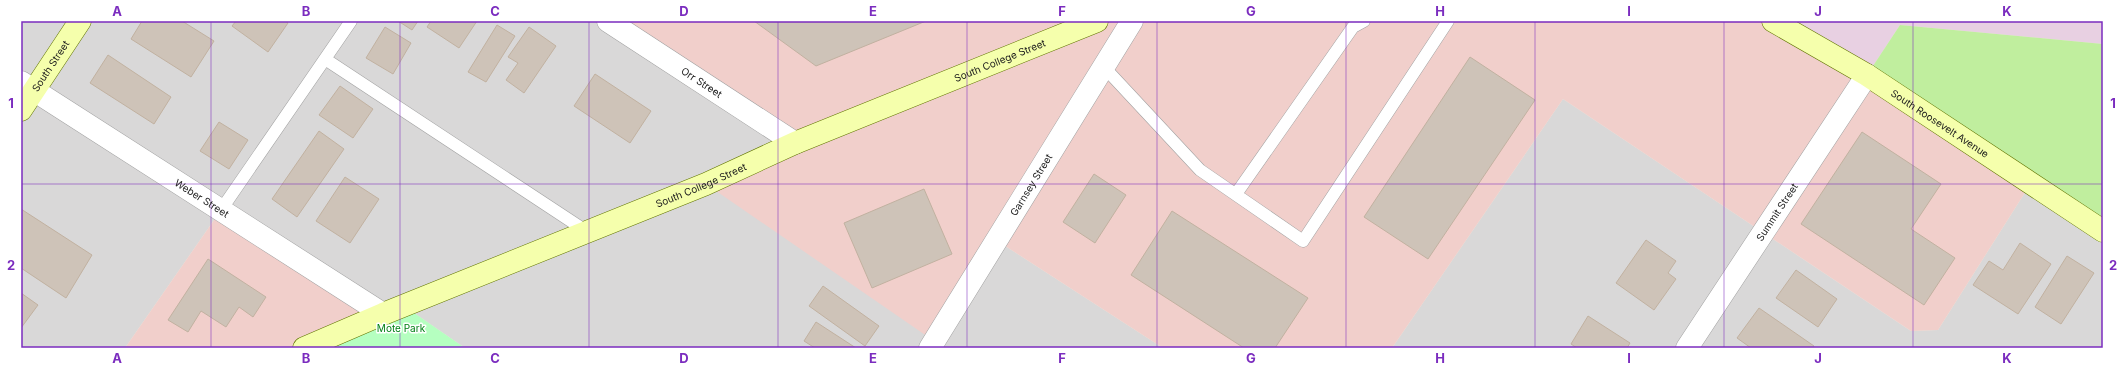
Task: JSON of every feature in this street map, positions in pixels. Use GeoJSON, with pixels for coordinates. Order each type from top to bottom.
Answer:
{"type":"FeatureCollection","features":[{"type":"Feature","properties":{"kind":"street","name":"South Street"},"geometry":{"type":"LineString","coordinates":[[21,110],[28,86],[80,21]]}},
{"type":"Feature","properties":{"kind":"street","name":"Orr Street"},"geometry":{"type":"LineString","coordinates":[[608,21],[795,143]]}},
{"type":"Feature","properties":{"kind":"street","name":"South College Street"},"geometry":{"type":"LineString","coordinates":[[304,348],[383,314],[706,184],[795,143],[1097,21]]}},
{"type":"Feature","properties":{"kind":"street","name":"Garnsey Street"},"geometry":{"type":"LineString","coordinates":[[930,348],[1132,21]]}},
{"type":"Feature","properties":{"kind":"street","name":"South Roosevelt Avenue"},"geometry":{"type":"LineString","coordinates":[[1773,21],[1867,75],[2103,231]]}},
{"type":"Feature","properties":{"kind":"street","name":"Summit Street"},"geometry":{"type":"LineString","coordinates":[[1687,348],[1867,75]]}},
{"type":"Feature","properties":{"kind":"street","name":"Weber Street"},"geometry":{"type":"LineString","coordinates":[[28,86],[383,314]]}},
{"type":"Feature","properties":{"kind":"lane"},"geometry":{"type":"LineString","coordinates":[[221,210],[352,21]]}},
{"type":"Feature","properties":{"kind":"lane"},"geometry":{"type":"LineString","coordinates":[[1236,194],[1353,27],[1364,21]]}},
{"type":"Feature","properties":{"kind":"lane"},"geometry":{"type":"LineString","coordinates":[[1104,67],[1200,170],[1303,242],[1448,21]]}},
{"type":"Feature","properties":{"kind":"lane"},"geometry":{"type":"LineString","coordinates":[[325,59],[589,232]]}},
{"type":"Feature","properties":{"kind":"shaded area"},"geometry":{"type":"Polygon","coordinates":[[[21,21],[608,21],[996,240],[1163,348],[465,348],[404,306],[383,314],[221,210],[125,348],[21,348],[21,21]]]}},
{"type":"Feature","properties":{"kind":"shaded area"},"geometry":{"type":"Polygon","coordinates":[[[608,21],[1773,21],[2031,183],[1938,330],[1911,331],[1563,99],[1392,348],[1163,348],[996,240],[934,341],[706,184],[795,144],[608,21]]]}},
{"type":"Feature","properties":{"kind":"shaded area"},"geometry":{"type":"Polygon","coordinates":[[[1773,21],[2103,21],[2103,44],[1900,25],[1867,75],[1773,21]]]}},
{"type":"Feature","properties":{"kind":"shaded area"},"geometry":{"type":"Polygon","coordinates":[[[1563,99],[1911,331],[1938,330],[2031,183],[2103,231],[2103,348],[1392,348],[1563,99]]]}},
{"type":"Feature","properties":{"kind":"shaded area"},"geometry":{"type":"Polygon","coordinates":[[[221,210],[383,314],[304,348],[125,348],[221,210]]]}},
{"type":"Feature","properties":{"kind":"green space"},"geometry":{"type":"Polygon","coordinates":[[[1900,25],[2103,44],[2103,231],[1867,75],[1900,25]]]}},
{"type":"Feature","properties":{"kind":"green space","name":"Mote Park"},"geometry":{"type":"Polygon","coordinates":[[[404,306],[465,348],[304,348],[404,306]]]}},
{"type":"Feature","properties":{"kind":"building"},"geometry":{"type":"Polygon","coordinates":[[[142,21],[182,21],[214,41],[191,77],[131,39],[142,21]]]}},
{"type":"Feature","properties":{"kind":"building"},"geometry":{"type":"Polygon","coordinates":[[[236,21],[285,21],[288,23],[268,52],[232,26],[236,21]]]}},
{"type":"Feature","properties":{"kind":"building"},"geometry":{"type":"Polygon","coordinates":[[[398,21],[418,21],[412,30],[398,21]]]}},
{"type":"Feature","properties":{"kind":"building"},"geometry":{"type":"Polygon","coordinates":[[[431,21],[477,21],[459,48],[427,27],[431,21]]]}},
{"type":"Feature","properties":{"kind":"building"},"geometry":{"type":"Polygon","coordinates":[[[754,21],[926,21],[816,66],[754,21]]]}},
{"type":"Feature","properties":{"kind":"building"},"geometry":{"type":"Polygon","coordinates":[[[497,25],[515,36],[486,82],[468,72],[497,25]]]}},
{"type":"Feature","properties":{"kind":"building"},"geometry":{"type":"Polygon","coordinates":[[[385,27],[411,43],[393,74],[366,58],[385,27]]]}},
{"type":"Feature","properties":{"kind":"building"},"geometry":{"type":"Polygon","coordinates":[[[529,27],[556,46],[524,93],[506,80],[518,63],[508,57],[529,27]]]}},
{"type":"Feature","properties":{"kind":"building"},"geometry":{"type":"Polygon","coordinates":[[[108,55],[171,97],[154,124],[90,83],[108,55]]]}},
{"type":"Feature","properties":{"kind":"building"},"geometry":{"type":"Polygon","coordinates":[[[1470,57],[1535,100],[1428,259],[1364,217],[1470,57]]]}},
{"type":"Feature","properties":{"kind":"building"},"geometry":{"type":"Polygon","coordinates":[[[595,74],[651,111],[630,143],[574,106],[595,74]]]}},
{"type":"Feature","properties":{"kind":"building"},"geometry":{"type":"Polygon","coordinates":[[[340,86],[373,109],[353,138],[319,115],[340,86]]]}},
{"type":"Feature","properties":{"kind":"building"},"geometry":{"type":"Polygon","coordinates":[[[219,122],[248,140],[229,169],[200,151],[219,122]]]}},
{"type":"Feature","properties":{"kind":"building"},"geometry":{"type":"Polygon","coordinates":[[[319,131],[344,149],[297,217],[272,199],[319,131]]]}},
{"type":"Feature","properties":{"kind":"building"},"geometry":{"type":"Polygon","coordinates":[[[1862,132],[1941,184],[1911,229],[1955,258],[1924,305],[1801,224],[1862,132]]]}},
{"type":"Feature","properties":{"kind":"building"},"geometry":{"type":"Polygon","coordinates":[[[1094,174],[1126,195],[1095,243],[1063,222],[1094,174]]]}},
{"type":"Feature","properties":{"kind":"building"},"geometry":{"type":"Polygon","coordinates":[[[345,177],[379,199],[350,243],[316,221],[345,177]]]}},
{"type":"Feature","properties":{"kind":"building"},"geometry":{"type":"Polygon","coordinates":[[[924,189],[952,254],[872,288],[844,223],[924,189]]]}},
{"type":"Feature","properties":{"kind":"building"},"geometry":{"type":"Polygon","coordinates":[[[21,209],[92,255],[66,298],[21,268],[21,209]]]}},
{"type":"Feature","properties":{"kind":"building"},"geometry":{"type":"Polygon","coordinates":[[[1172,211],[1308,298],[1275,348],[1244,348],[1131,275],[1172,211]]]}},
{"type":"Feature","properties":{"kind":"building"},"geometry":{"type":"Polygon","coordinates":[[[1646,240],[1676,261],[1668,273],[1676,279],[1654,310],[1616,283],[1646,240]]]}},
{"type":"Feature","properties":{"kind":"building"},"geometry":{"type":"Polygon","coordinates":[[[2020,243],[2051,264],[2018,314],[1973,285],[1989,261],[2003,270],[2020,243]]]}},
{"type":"Feature","properties":{"kind":"building"},"geometry":{"type":"Polygon","coordinates":[[[2067,256],[2094,273],[2061,324],[2035,307],[2067,256]]]}},
{"type":"Feature","properties":{"kind":"building"},"geometry":{"type":"Polygon","coordinates":[[[208,259],[266,297],[253,317],[239,307],[226,327],[201,311],[188,332],[168,320],[208,259]]]}},
{"type":"Feature","properties":{"kind":"building"},"geometry":{"type":"Polygon","coordinates":[[[1796,270],[1837,299],[1818,327],[1776,298],[1796,270]]]}},
{"type":"Feature","properties":{"kind":"building"},"geometry":{"type":"Polygon","coordinates":[[[823,286],[879,326],[865,346],[809,306],[823,286]]]}},
{"type":"Feature","properties":{"kind":"building"},"geometry":{"type":"Polygon","coordinates":[[[21,293],[38,305],[21,328],[21,293]]]}},
{"type":"Feature","properties":{"kind":"building"},"geometry":{"type":"Polygon","coordinates":[[[1759,308],[1814,346],[1813,348],[1751,348],[1737,338],[1759,308]]]}},
{"type":"Feature","properties":{"kind":"building"},"geometry":{"type":"Polygon","coordinates":[[[1588,316],[1630,343],[1627,348],[1577,348],[1571,344],[1588,316]]]}},
{"type":"Feature","properties":{"kind":"building"},"geometry":{"type":"Polygon","coordinates":[[[816,322],[856,348],[815,348],[804,341],[816,322]]]}}]}
